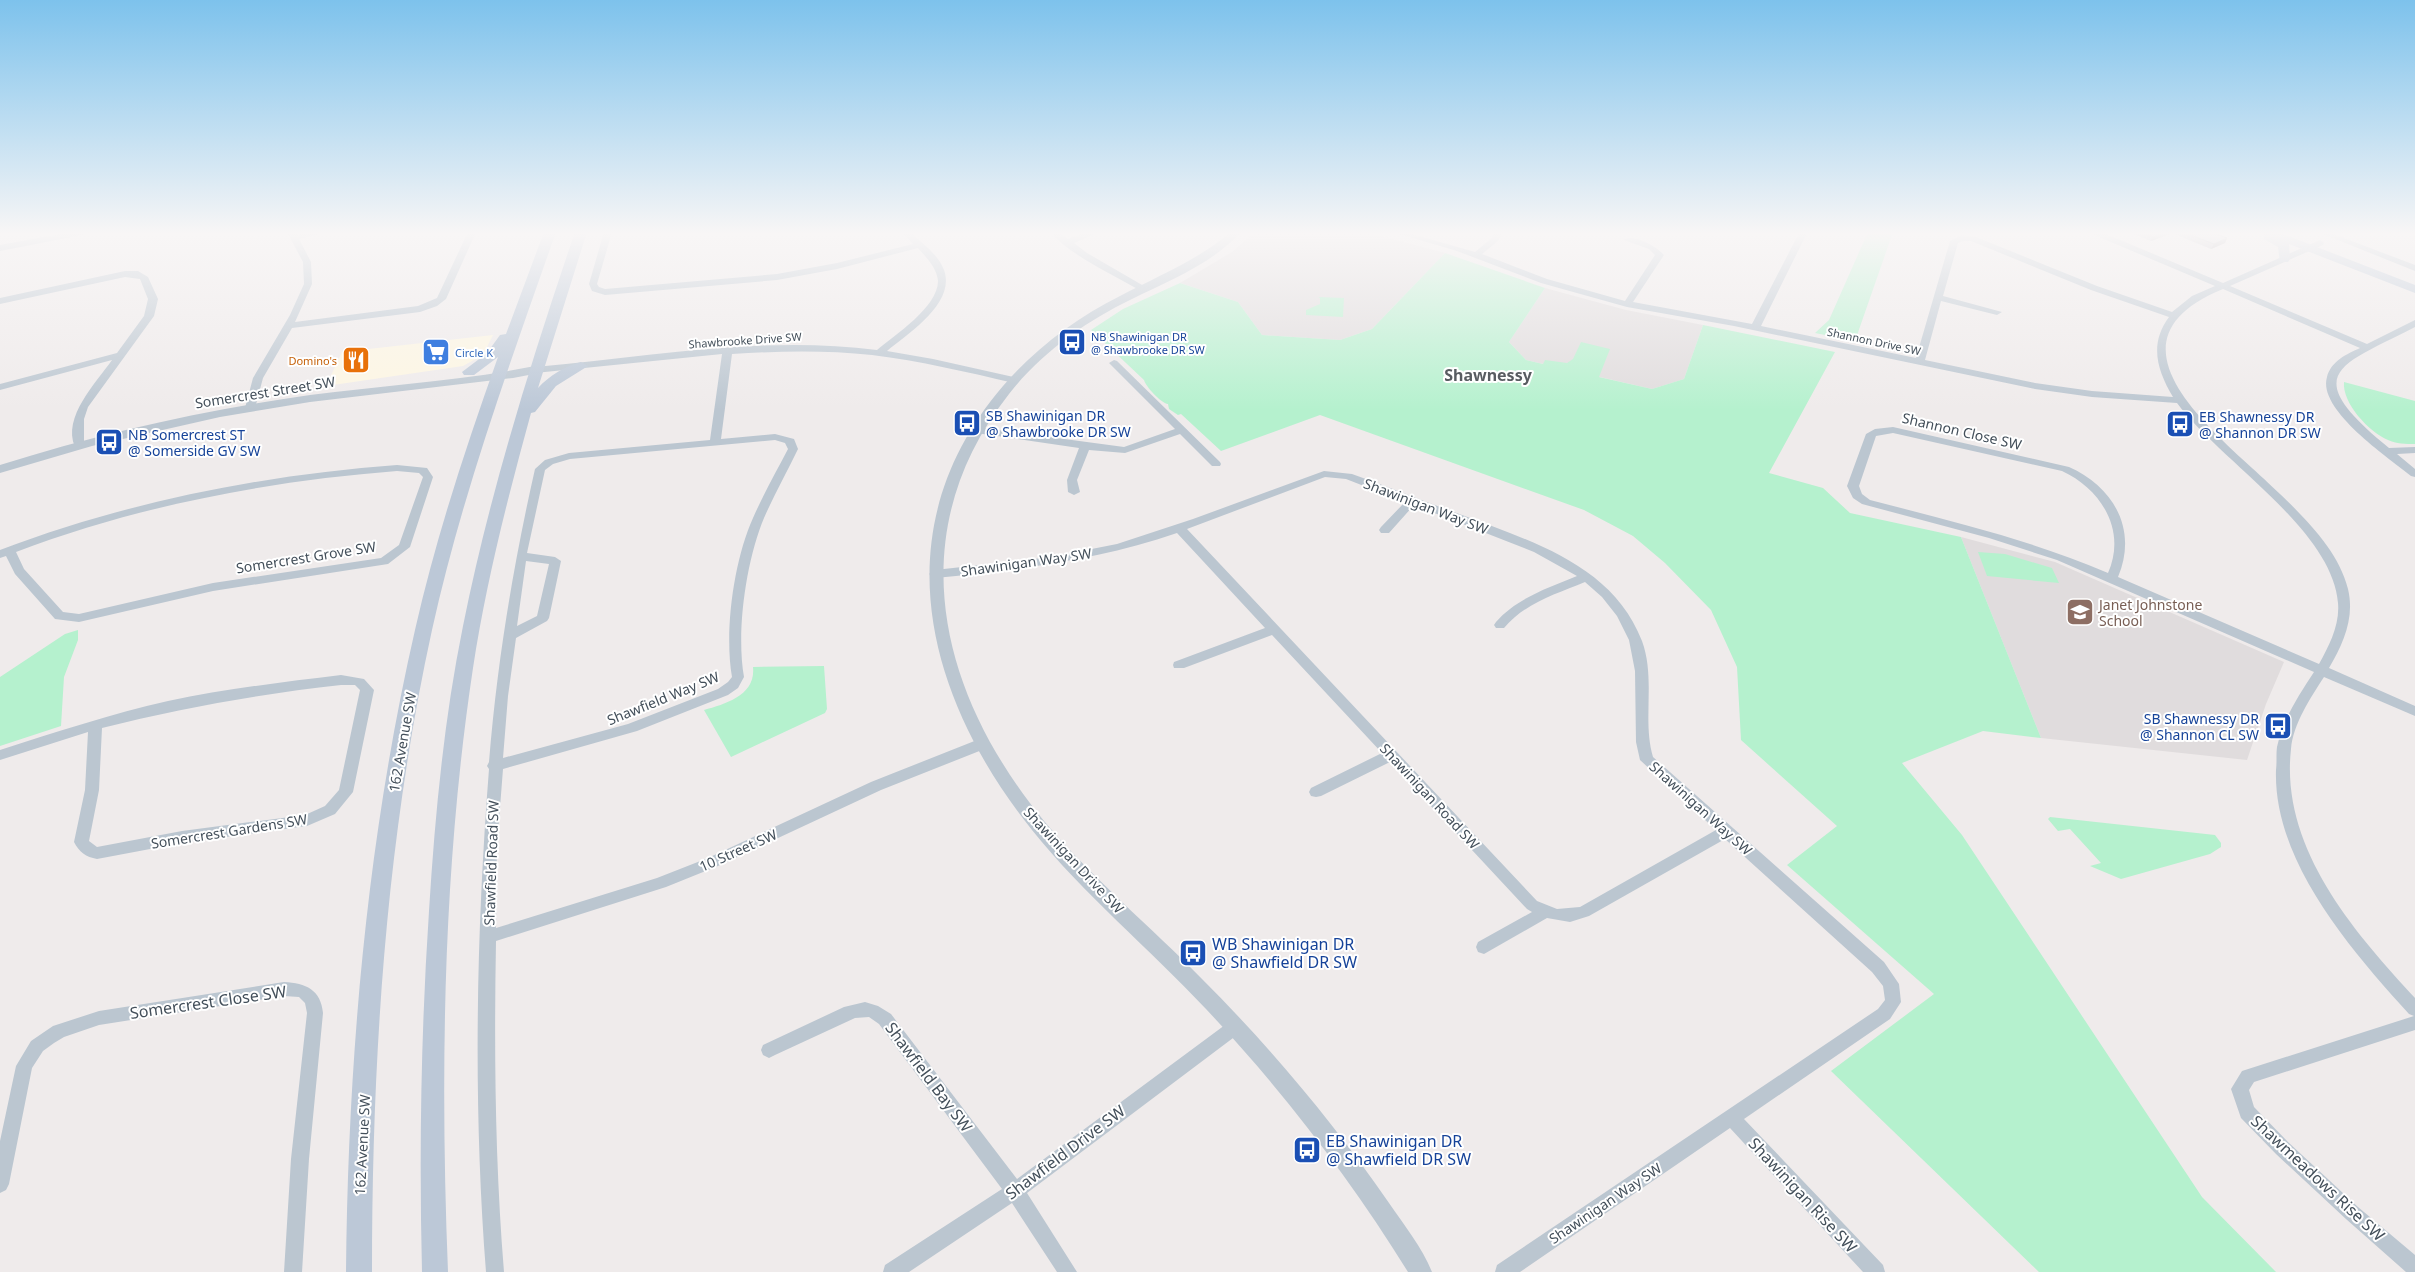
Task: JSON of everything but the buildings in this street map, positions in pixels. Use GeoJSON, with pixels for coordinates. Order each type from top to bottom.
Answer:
{"type":"FeatureCollection","features":[{"type":"Feature","properties":{"kind":"main road","name":"162 Avenue SW"},"geometry":{"type":"LineString","coordinates":[[359,1272],[359,1191],[374,944],[393,793],[409,698],[438,567],[473,447],[528,291]]}},
{"type":"Feature","properties":{"kind":"main road"},"geometry":{"type":"LineString","coordinates":[[435,1272],[431,1177],[434,997],[450,776],[462,685],[478,590],[535,370],[561,291]]}},
{"type":"Feature","properties":{"kind":"main road"},"geometry":{"type":"LineString","coordinates":[[469,372],[492,356],[517,322]]}},
{"type":"Feature","properties":{"kind":"main road"},"geometry":{"type":"LineString","coordinates":[[521,422],[545,386],[553,379],[582,366]]}},
{"type":"Feature","properties":{"kind":"street"},"geometry":{"type":"LineString","coordinates":[[0,301],[45,291]]}},
{"type":"Feature","properties":{"kind":"street"},"geometry":{"type":"LineString","coordinates":[[79,441],[79,419],[83,407],[143,327],[152,306],[151,291]]}},
{"type":"Feature","properties":{"kind":"street"},"geometry":{"type":"LineString","coordinates":[[251,404],[258,378],[289,326],[306,291]]}},
{"type":"Feature","properties":{"kind":"street"},"geometry":{"type":"LineString","coordinates":[[289,326],[420,309],[434,304],[441,299],[445,291]]}},
{"type":"Feature","properties":{"kind":"street"},"geometry":{"type":"LineString","coordinates":[[879,353],[928,312],[941,291]]}},
{"type":"Feature","properties":{"kind":"street","name":"Shawinigan Drive SW"},"geometry":{"type":"LineString","coordinates":[[1139,291],[1113,304],[1068,333],[1014,380],[976,430],[956,470],[948,491],[939,526],[935,574],[941,639],[964,708],[982,744],[1015,796],[1038,825],[1235,1027],[1308,1112],[1379,1209],[1421,1272]]}},
{"type":"Feature","properties":{"kind":"street","name":"Shannon Drive SW"},"geometry":{"type":"LineString","coordinates":[[1579,291],[1627,304],[1755,328],[2035,386],[2092,394],[2179,400]]}},
{"type":"Feature","properties":{"kind":"street"},"geometry":{"type":"LineString","coordinates":[[1627,304],[1635,291]]}},
{"type":"Feature","properties":{"kind":"street"},"geometry":{"type":"LineString","coordinates":[[1755,328],[1774,291]]}},
{"type":"Feature","properties":{"kind":"street"},"geometry":{"type":"LineString","coordinates":[[1918,363],[1941,291]]}},
{"type":"Feature","properties":{"kind":"street"},"geometry":{"type":"LineString","coordinates":[[2104,291],[2173,315]]}},
{"type":"Feature","properties":{"kind":"street"},"geometry":{"type":"LineString","coordinates":[[2212,291],[2192,300],[2173,315],[2163,334],[2161,362],[2169,384],[2179,400],[2201,427],[2305,528],[2321,546],[2334,566],[2342,588],[2345,610],[2341,630],[2321,670],[2297,710],[2288,731],[2282,755],[2281,771],[2287,807],[2301,851],[2337,914],[2362,948],[2415,1010]]}},
{"type":"Feature","properties":{"kind":"street"},"geometry":{"type":"LineString","coordinates":[[2237,291],[2367,347]]}},
{"type":"Feature","properties":{"kind":"street"},"geometry":{"type":"LineString","coordinates":[[1939,298],[1997,312]]}},
{"type":"Feature","properties":{"kind":"street"},"geometry":{"type":"LineString","coordinates":[[2415,323],[2367,347],[2339,364],[2333,373],[2330,384],[2335,398],[2344,411],[2415,474]]}},
{"type":"Feature","properties":{"kind":"street","name":"Shawbrooke Drive SW"},"geometry":{"type":"LineString","coordinates":[[535,370],[805,348],[879,353],[935,362],[1014,380]]}},
{"type":"Feature","properties":{"kind":"street"},"geometry":{"type":"LineString","coordinates":[[715,441],[727,353]]}},
{"type":"Feature","properties":{"kind":"street"},"geometry":{"type":"LineString","coordinates":[[0,387],[121,355]]}},
{"type":"Feature","properties":{"kind":"street"},"geometry":{"type":"LineString","coordinates":[[1114,363],[1216,464]]}},
{"type":"Feature","properties":{"kind":"street","name":"Somercrest Street SW"},"geometry":{"type":"LineString","coordinates":[[251,404],[535,370]]}},
{"type":"Feature","properties":{"kind":"street","name":"Somercrest Street SW"},"geometry":{"type":"LineString","coordinates":[[0,460],[251,404],[359,383],[469,372],[498,374]]}},
{"type":"Feature","properties":{"kind":"street"},"geometry":{"type":"LineString","coordinates":[[976,430],[1125,450],[1183,430]]}},
{"type":"Feature","properties":{"kind":"street","name":"Shannon Close SW"},"geometry":{"type":"LineString","coordinates":[[2112,578],[2119,567],[2122,548],[2118,525],[2107,504],[2083,477],[2065,470],[1893,430],[1877,432],[1869,438],[1853,486],[1857,496],[1866,502],[2032,546],[2112,578],[2415,711]]}},
{"type":"Feature","properties":{"kind":"street","name":"Shawfield Way SW"},"geometry":{"type":"LineString","coordinates":[[494,766],[632,728],[723,692],[736,681],[738,595],[744,564],[758,519],[793,446],[788,439],[780,437],[715,441],[569,456],[549,462]]}},
{"type":"Feature","properties":{"kind":"street","name":"Somercrest Street SW"},"geometry":{"type":"LineString","coordinates":[[0,469],[79,441]]}},
{"type":"Feature","properties":{"kind":"street"},"geometry":{"type":"LineString","coordinates":[[1074,492],[1072,480],[1086,446]]}},
{"type":"Feature","properties":{"kind":"street"},"geometry":{"type":"LineString","coordinates":[[2388,451],[2415,450]]}},
{"type":"Feature","properties":{"kind":"street","name":"Shawfield Road SW"},"geometry":{"type":"LineString","coordinates":[[495,1272],[490,1211],[487,1096],[488,937],[494,766],[509,636],[521,556],[540,469],[549,462]]}},
{"type":"Feature","properties":{"kind":"street","name":"Somercrest Grove SW"},"geometry":{"type":"LineString","coordinates":[[409,467],[423,470],[428,477],[404,547],[397,554],[384,561],[213,587],[79,618],[59,616],[4,552],[105,519],[245,489],[337,475],[409,467]]}},
{"type":"Feature","properties":{"kind":"street","name":"Shawinigan Way SW"},"geometry":{"type":"LineString","coordinates":[[935,574],[1053,561],[1118,548],[1330,473],[1348,476],[1536,548],[1566,563],[1586,577],[1604,592],[1618,609],[1628,624],[1640,654],[1643,748],[1648,760],[1878,967],[1891,984],[1894,994],[1893,1002],[1884,1014],[1504,1272]]}},
{"type":"Feature","properties":{"kind":"street"},"geometry":{"type":"LineString","coordinates":[[1385,530],[1412,501]]}},
{"type":"Feature","properties":{"kind":"street","name":"Shawinigan Road SW"},"geometry":{"type":"LineString","coordinates":[[1179,528],[1532,905],[1546,912],[1568,916],[1584,912],[1726,831]]}},
{"type":"Feature","properties":{"kind":"street"},"geometry":{"type":"LineString","coordinates":[[509,636],[543,618],[555,561],[521,556]]}},
{"type":"Feature","properties":{"kind":"street"},"geometry":{"type":"LineString","coordinates":[[1500,625],[1504,618],[1524,604],[1586,577]]}},
{"type":"Feature","properties":{"kind":"street"},"geometry":{"type":"LineString","coordinates":[[1179,665],[1274,629]]}},
{"type":"Feature","properties":{"kind":"street","name":"Somercrest Gardens SW"},"geometry":{"type":"LineString","coordinates":[[0,755],[95,724],[169,706],[263,689],[341,680],[357,680],[363,683],[367,690],[346,792],[330,810],[306,820],[182,837],[106,853],[90,852],[81,842],[92,790],[95,724]]}},
{"type":"Feature","properties":{"kind":"street","name":"10 Street SW"},"geometry":{"type":"LineString","coordinates":[[488,937],[661,883],[713,862],[876,786],[982,744]]}},
{"type":"Feature","properties":{"kind":"street"},"geometry":{"type":"LineString","coordinates":[[1316,792],[1391,755]]}},
{"type":"Feature","properties":{"kind":"street"},"geometry":{"type":"LineString","coordinates":[[1484,947],[1546,912]]}},
{"type":"Feature","properties":{"kind":"street","name":"Somercrest Close SW"},"geometry":{"type":"LineString","coordinates":[[0,1184],[24,1066],[37,1046],[59,1031],[99,1018],[284,989],[302,990],[311,996],[315,1004],[300,1159],[293,1272]]}},
{"type":"Feature","properties":{"kind":"street","name":"Shawfield Bay SW"},"geometry":{"type":"LineString","coordinates":[[769,1050],[850,1012],[862,1008],[870,1008],[877,1012],[885,1019],[1015,1191]]}},
{"type":"Feature","properties":{"kind":"street","name":"Shawmeadows Rise SW"},"geometry":{"type":"LineString","coordinates":[[2415,1024],[2248,1076],[2240,1089],[2247,1112],[2282,1148],[2352,1213],[2415,1267]]}},
{"type":"Feature","properties":{"kind":"street","name":"Shawfield Drive SW"},"geometry":{"type":"LineString","coordinates":[[892,1272],[1015,1191],[1120,1110],[1235,1027]]}},
{"type":"Feature","properties":{"kind":"street","name":"Shawinigan Rise SW"},"geometry":{"type":"LineString","coordinates":[[1731,1117],[1876,1272]]}},
{"type":"Feature","properties":{"kind":"street"},"geometry":{"type":"LineString","coordinates":[[1015,1191],[1068,1272]]}},
{"type":"Feature","properties":{"kind":"shaded area"},"geometry":{"type":"Polygon","coordinates":[[[1206,291],[1408,291],[1372,329],[1340,340],[1262,335],[1238,302],[1206,291]]]}},
{"type":"Feature","properties":{"kind":"shaded area"},"geometry":{"type":"Polygon","coordinates":[[[1543,291],[1557,291],[1626,310],[1703,325],[1684,379],[1652,389],[1526,360],[1509,342],[1543,291]]]}},
{"type":"Feature","properties":{"kind":"shaded area"},"geometry":{"type":"Polygon","coordinates":[[[493,335],[483,355],[463,366],[326,386],[342,352],[493,335]]]}},
{"type":"Feature","properties":{"kind":"shaded area","name":"Janet Johnstone School"},"geometry":{"type":"Polygon","coordinates":[[[1961,537],[2055,562],[2284,662],[2266,704],[2247,760],[2041,738],[1961,537]]]}},
{"type":"Feature","properties":{"kind":"green space"},"geometry":{"type":"Polygon","coordinates":[[[1162,291],[1206,291],[1238,302],[1262,335],[1340,340],[1372,329],[1408,291],[1543,291],[1509,342],[1526,360],[1543,364],[1545,360],[1567,363],[1573,359],[1581,342],[1610,349],[1599,377],[1652,389],[1684,379],[1703,325],[1835,352],[1769,473],[1823,488],[1850,513],[1961,537],[2041,738],[1983,731],[1902,763],[1962,835],[2202,1197],[2276,1272],[2039,1272],[1831,1071],[1934,994],[1787,865],[1837,826],[1741,740],[1737,667],[1711,610],[1665,563],[1633,536],[1584,510],[1320,415],[1221,451],[1181,414],[1178,415],[1169,409],[1168,404],[1154,394],[1144,380],[1091,330],[1123,309],[1162,291]]]}},
{"type":"Feature","properties":{"kind":"green space"},"geometry":{"type":"Polygon","coordinates":[[[1842,291],[1872,291],[1855,341],[1815,333],[1829,320],[1842,291]]]}},
{"type":"Feature","properties":{"kind":"green space"},"geometry":{"type":"Polygon","coordinates":[[[1318,297],[1344,298],[1343,317],[1306,315],[1306,310],[1320,304],[1320,298],[1318,297]]]}},
{"type":"Feature","properties":{"kind":"green space"},"geometry":{"type":"Polygon","coordinates":[[[2344,382],[2415,401],[2415,444],[2391,441],[2373,431],[2358,416],[2347,399],[2344,382]]]}},
{"type":"Feature","properties":{"kind":"green space"},"geometry":{"type":"Polygon","coordinates":[[[1978,552],[2005,554],[2052,568],[2059,583],[1987,576],[1978,552]]]}},
{"type":"Feature","properties":{"kind":"green space"},"geometry":{"type":"Polygon","coordinates":[[[78,630],[78,640],[64,677],[61,726],[0,746],[0,677],[65,634],[78,630]]]}},
{"type":"Feature","properties":{"kind":"green space"},"geometry":{"type":"Polygon","coordinates":[[[824,666],[827,709],[825,713],[731,757],[704,710],[730,701],[745,691],[753,677],[753,667],[824,666]]]}},
{"type":"Feature","properties":{"kind":"green space"},"geometry":{"type":"Polygon","coordinates":[[[2050,817],[2215,835],[2221,843],[2221,847],[2210,854],[2121,879],[2090,866],[2101,863],[2070,829],[2058,831],[2048,819],[2050,817]]]}},
{"type":"Feature","properties":{"kind":"place","name":"NB Shawinigan DR @ Shawbrooke DR SW"},"geometry":{"type":"Point","coordinates":[1072,342]}},
{"type":"Feature","properties":{"kind":"place","name":"Circle K"},"geometry":{"type":"Point","coordinates":[436,352]}},
{"type":"Feature","properties":{"kind":"place","name":"Domino's"},"geometry":{"type":"Point","coordinates":[356,360]}},
{"type":"Feature","properties":{"kind":"place","name":"SB Shawinigan DR @ Shawbrooke DR SW"},"geometry":{"type":"Point","coordinates":[967,423]}},
{"type":"Feature","properties":{"kind":"place","name":"EB Shawnessy DR @ Shannon DR SW"},"geometry":{"type":"Point","coordinates":[2180,424]}},
{"type":"Feature","properties":{"kind":"place","name":"NB Somercrest ST @ Somerside GV SW"},"geometry":{"type":"Point","coordinates":[109,442]}},
{"type":"Feature","properties":{"kind":"place","name":"Janet Johnstone School"},"geometry":{"type":"Point","coordinates":[2080,612]}},
{"type":"Feature","properties":{"kind":"place","name":"SB Shawnessy DR @ Shannon CL SW"},"geometry":{"type":"Point","coordinates":[2278,726]}},
{"type":"Feature","properties":{"kind":"place","name":"WB Shawinigan DR @ Shawfield DR SW"},"geometry":{"type":"Point","coordinates":[1193,953]}},
{"type":"Feature","properties":{"kind":"place","name":"EB Shawinigan DR @ Shawfield DR SW"},"geometry":{"type":"Point","coordinates":[1307,1150]}},
{"type":"Feature","properties":{"kind":"district","name":"Shawnessy"},"geometry":{"type":"Point","coordinates":[1488,375]}}]}
